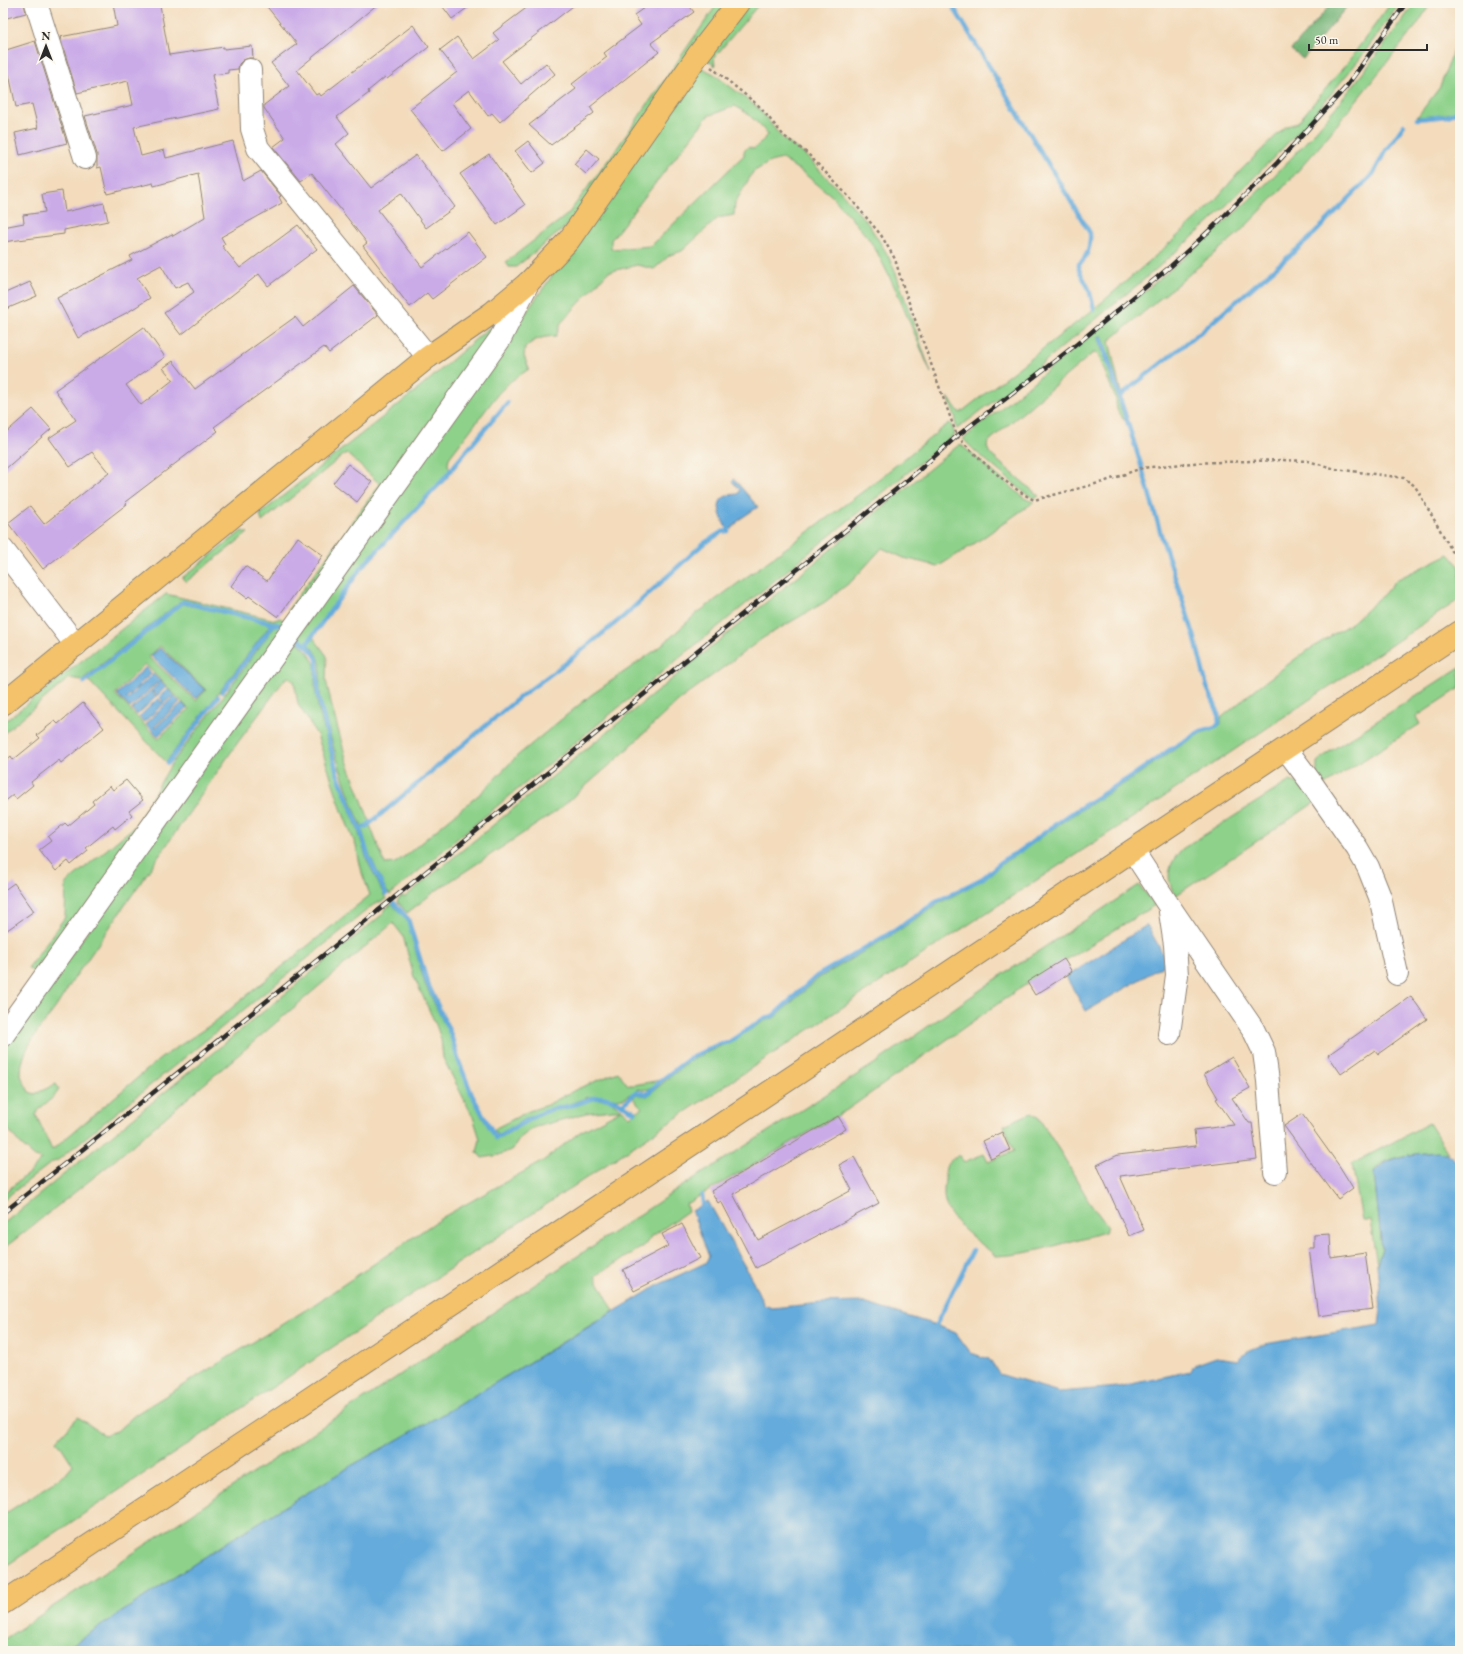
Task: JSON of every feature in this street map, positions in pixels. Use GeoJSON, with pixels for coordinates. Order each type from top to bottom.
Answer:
{"type":"FeatureCollection","features":[{"type":"Feature","properties":{"kind":"main road"},"geometry":{"type":"LineString","coordinates":[[3,704],[428,358],[492,313],[528,283],[568,240],[698,55],[738,3]]}},
{"type":"Feature","properties":{"kind":"main road"},"geometry":{"type":"LineString","coordinates":[[3,1603],[1460,632]]}},
{"type":"Feature","properties":{"kind":"street"},"geometry":{"type":"LineString","coordinates":[[36,3],[85,158]]}},
{"type":"Feature","properties":{"kind":"street"},"geometry":{"type":"LineString","coordinates":[[250,70],[252,129],[258,148],[428,358]]}},
{"type":"Feature","properties":{"kind":"street"},"geometry":{"type":"LineString","coordinates":[[3,1035],[500,339],[528,283]]}},
{"type":"Feature","properties":{"kind":"street"},"geometry":{"type":"LineString","coordinates":[[3,550],[76,645]]}},
{"type":"Feature","properties":{"kind":"street"},"geometry":{"type":"LineString","coordinates":[[1286,749],[1310,781],[1368,867],[1380,898],[1397,974]]}},
{"type":"Feature","properties":{"kind":"street"},"geometry":{"type":"LineString","coordinates":[[1133,851],[1253,1029],[1264,1052],[1268,1082],[1274,1172]]}},
{"type":"Feature","properties":{"kind":"street"},"geometry":{"type":"LineString","coordinates":[[1169,906],[1175,945],[1176,975],[1169,1034]]}},
{"type":"Feature","properties":{"kind":"path"},"geometry":{"type":"LineString","coordinates":[[698,55],[726,80],[759,106],[784,136],[806,153],[850,198],[881,235],[896,259],[906,293],[957,436],[974,454],[1024,495],[1034,500],[1103,482],[1142,468],[1192,463],[1282,460],[1308,461],[1336,469],[1404,478],[1415,486],[1452,551],[1460,558]]}},
{"type":"Feature","properties":{"kind":"green space"},"geometry":{"type":"Polygon","coordinates":[[[718,3],[727,3],[572,222],[516,267],[509,267],[506,262],[568,214],[615,151],[718,3]]]}},
{"type":"Feature","properties":{"kind":"green space"},"geometry":{"type":"Polygon","coordinates":[[[750,3],[760,3],[714,58],[715,66],[706,59],[750,3]]]}},
{"type":"Feature","properties":{"kind":"green space"},"geometry":{"type":"Polygon","coordinates":[[[1332,3],[1350,3],[1303,59],[1291,50],[1332,3]]]}},
{"type":"Feature","properties":{"kind":"green space"},"geometry":{"type":"Polygon","coordinates":[[[1391,3],[1400,3],[1359,60],[1312,117],[1211,221],[1147,277],[1032,372],[957,429],[956,419],[948,397],[960,413],[1094,309],[1160,252],[1209,207],[1241,170],[1285,127],[1298,122],[1347,63],[1391,3]]]}},
{"type":"Feature","properties":{"kind":"green space"},"geometry":{"type":"Polygon","coordinates":[[[1415,3],[1431,3],[1417,25],[1319,147],[1281,190],[1239,233],[1109,341],[1121,393],[1102,335],[1098,337],[1125,421],[1118,412],[1116,400],[1098,354],[1093,353],[988,442],[987,447],[990,454],[1039,496],[1034,498],[1025,493],[963,439],[1161,277],[1217,229],[1271,179],[1310,138],[1346,94],[1415,3]]]}},
{"type":"Feature","properties":{"kind":"green space"},"geometry":{"type":"Polygon","coordinates":[[[1460,33],[1460,108],[1452,113],[1417,117],[1440,87],[1460,33]]]}},
{"type":"Feature","properties":{"kind":"green space"},"geometry":{"type":"Polygon","coordinates":[[[700,67],[714,74],[758,108],[783,139],[805,155],[841,192],[869,225],[894,268],[931,373],[896,290],[877,252],[868,238],[832,196],[802,172],[782,159],[770,162],[753,172],[735,203],[734,215],[718,218],[682,251],[670,255],[654,269],[637,265],[608,272],[561,323],[556,336],[539,339],[532,342],[525,348],[524,356],[529,369],[511,381],[498,394],[449,458],[448,465],[451,469],[362,566],[306,644],[300,638],[298,639],[298,642],[308,652],[315,665],[315,688],[318,707],[335,770],[358,830],[367,860],[386,899],[377,902],[58,1160],[51,1163],[3,1200],[3,1194],[30,1172],[42,1159],[35,1157],[21,1145],[3,1123],[3,1046],[39,1000],[700,67]],[[735,106],[708,116],[611,240],[611,249],[651,246],[744,155],[744,151],[748,147],[754,149],[768,135],[761,126],[735,106]],[[289,677],[285,679],[236,745],[29,1044],[22,1063],[21,1075],[29,1092],[35,1094],[56,1084],[59,1089],[36,1115],[52,1150],[161,1058],[212,1024],[370,895],[362,873],[356,846],[342,811],[317,735],[298,704],[294,681],[289,677]]]}},
{"type":"Feature","properties":{"kind":"green space"},"geometry":{"type":"Polygon","coordinates":[[[504,318],[292,613],[288,610],[380,484],[346,453],[262,522],[260,514],[422,386],[485,331],[504,318]]]}},
{"type":"Feature","properties":{"kind":"green space"},"geometry":{"type":"Polygon","coordinates":[[[949,423],[951,424],[955,434],[390,895],[386,890],[367,849],[362,829],[370,825],[385,864],[395,863],[482,792],[517,756],[591,695],[660,647],[696,614],[861,493],[949,423]]]}},
{"type":"Feature","properties":{"kind":"green space"},"geometry":{"type":"Polygon","coordinates":[[[960,444],[1022,496],[1034,502],[971,546],[937,567],[904,558],[882,548],[853,580],[825,602],[763,638],[678,701],[619,757],[557,811],[437,890],[407,913],[397,901],[402,896],[405,897],[960,444]]]}},
{"type":"Feature","properties":{"kind":"green space"},"geometry":{"type":"Polygon","coordinates":[[[242,531],[248,533],[186,582],[182,578],[242,531]]]}},
{"type":"Feature","properties":{"kind":"green space"},"geometry":{"type":"Polygon","coordinates":[[[1449,554],[1460,567],[1460,599],[1158,801],[876,985],[3,1568],[3,1515],[66,1474],[73,1465],[57,1440],[78,1417],[104,1435],[117,1431],[136,1414],[312,1306],[443,1217],[543,1161],[580,1132],[621,1110],[586,1113],[533,1128],[520,1138],[513,1149],[499,1155],[482,1158],[477,1152],[480,1139],[473,1117],[443,1058],[441,1039],[436,1025],[414,977],[403,936],[393,923],[108,1166],[3,1249],[3,1224],[383,914],[384,910],[392,904],[407,920],[425,984],[450,1036],[472,1096],[482,1117],[496,1140],[537,1116],[555,1109],[571,1107],[594,1099],[611,1101],[630,1116],[642,1108],[633,1098],[636,1094],[647,1096],[691,1060],[729,1043],[764,1021],[774,1018],[819,978],[895,933],[938,904],[984,879],[1006,861],[1065,820],[1130,780],[1169,753],[1201,733],[1217,728],[1221,724],[1221,718],[1258,687],[1302,654],[1353,622],[1384,594],[1396,580],[1449,554]]]}},
{"type":"Feature","properties":{"kind":"green space"},"geometry":{"type":"Polygon","coordinates":[[[166,594],[275,620],[280,618],[285,621],[286,625],[39,976],[28,968],[65,917],[66,883],[135,826],[172,763],[277,623],[181,601],[82,680],[69,678],[3,734],[3,723],[166,594]]]}},
{"type":"Feature","properties":{"kind":"green space"},"geometry":{"type":"Polygon","coordinates":[[[183,604],[271,624],[166,762],[88,680],[183,604]],[[160,646],[149,657],[196,701],[206,690],[160,646]],[[145,664],[115,694],[158,739],[189,709],[145,664]]]}},
{"type":"Feature","properties":{"kind":"green space"},"geometry":{"type":"Polygon","coordinates":[[[313,637],[327,656],[326,680],[333,711],[346,758],[370,822],[362,827],[352,803],[323,712],[320,692],[320,661],[314,650],[308,644],[313,637]]]}},
{"type":"Feature","properties":{"kind":"green space"},"geometry":{"type":"Polygon","coordinates":[[[1460,667],[1460,688],[1416,717],[1420,724],[1323,786],[1317,775],[1317,762],[1329,752],[1460,667]]]}},
{"type":"Feature","properties":{"kind":"green space"},"geometry":{"type":"Polygon","coordinates":[[[1290,781],[1305,786],[1317,801],[1175,896],[1169,877],[1171,866],[1182,849],[1290,781]]]}},
{"type":"Feature","properties":{"kind":"green space"},"geometry":{"type":"Polygon","coordinates":[[[1139,885],[1155,905],[1016,991],[847,1110],[686,1204],[688,1211],[651,1237],[644,1246],[595,1276],[614,1311],[450,1410],[351,1466],[232,1539],[63,1651],[3,1651],[3,1640],[690,1181],[874,1064],[999,977],[1139,885]]]}},
{"type":"Feature","properties":{"kind":"green space"},"geometry":{"type":"Polygon","coordinates":[[[618,1072],[628,1085],[660,1080],[650,1088],[645,1090],[638,1089],[624,1098],[617,1099],[601,1096],[588,1097],[567,1105],[553,1107],[527,1118],[498,1135],[494,1129],[529,1111],[547,1105],[577,1089],[618,1072]]]}},
{"type":"Feature","properties":{"kind":"green space"},"geometry":{"type":"Polygon","coordinates":[[[1031,1113],[1038,1117],[1089,1201],[1108,1227],[1105,1232],[1050,1247],[1023,1253],[996,1256],[968,1233],[949,1212],[944,1196],[946,1168],[951,1160],[959,1155],[964,1162],[984,1154],[988,1162],[1014,1151],[1004,1125],[1031,1113]]]}},
{"type":"Feature","properties":{"kind":"green space"},"geometry":{"type":"Polygon","coordinates":[[[1429,1123],[1448,1153],[1423,1153],[1403,1156],[1380,1165],[1374,1173],[1382,1248],[1377,1265],[1370,1220],[1362,1220],[1352,1164],[1429,1123]]]}},
{"type":"Feature","properties":{"kind":"water"},"geometry":{"type":"Polygon","coordinates":[[[734,479],[758,507],[740,519],[732,529],[725,526],[719,508],[721,500],[725,497],[738,494],[740,490],[732,481],[734,479]]]}},
{"type":"Feature","properties":{"kind":"water"},"geometry":{"type":"Polygon","coordinates":[[[160,648],[205,690],[196,699],[151,656],[160,648]]]}},
{"type":"Feature","properties":{"kind":"water"},"geometry":{"type":"Polygon","coordinates":[[[146,667],[151,673],[126,698],[127,699],[153,674],[166,687],[157,696],[153,691],[152,692],[156,697],[137,715],[132,709],[158,684],[157,683],[130,708],[117,694],[146,667]]]}},
{"type":"Feature","properties":{"kind":"water"},"geometry":{"type":"Polygon","coordinates":[[[168,689],[180,702],[154,727],[155,728],[182,703],[187,708],[158,736],[146,724],[172,698],[171,697],[144,722],[139,717],[158,698],[161,702],[163,701],[159,697],[168,689]]]}},
{"type":"Feature","properties":{"kind":"water"},"geometry":{"type":"Polygon","coordinates":[[[1147,925],[1168,963],[1086,1011],[1066,977],[1147,925]]]}},
{"type":"Feature","properties":{"kind":"water"},"geometry":{"type":"Polygon","coordinates":[[[1437,1152],[1451,1156],[1460,1168],[1460,1651],[63,1651],[232,1539],[351,1466],[450,1410],[660,1284],[705,1263],[709,1257],[692,1211],[708,1201],[753,1281],[764,1305],[772,1308],[821,1303],[861,1302],[936,1325],[956,1333],[971,1353],[989,1359],[999,1374],[1059,1392],[1118,1387],[1190,1371],[1194,1365],[1216,1357],[1238,1360],[1250,1350],[1265,1344],[1379,1325],[1381,1309],[1377,1265],[1382,1248],[1374,1173],[1387,1162],[1403,1156],[1437,1152]]]}},
{"type":"Feature","properties":{"kind":"building"},"geometry":{"type":"Polygon","coordinates":[[[3,3],[24,3],[26,13],[3,19],[3,3]]]}},
{"type":"Feature","properties":{"kind":"building"},"geometry":{"type":"Polygon","coordinates":[[[113,3],[152,3],[153,6],[160,5],[169,55],[224,47],[224,49],[252,46],[253,58],[243,60],[239,64],[238,69],[228,70],[228,73],[212,75],[219,109],[134,127],[141,156],[164,150],[166,158],[233,141],[243,181],[261,171],[281,196],[279,197],[282,203],[221,237],[225,244],[222,246],[240,268],[298,225],[317,249],[268,286],[259,274],[181,335],[164,313],[194,292],[188,282],[175,288],[161,265],[137,278],[150,298],[128,312],[78,338],[57,298],[132,260],[130,256],[172,234],[173,236],[205,217],[198,174],[154,186],[153,183],[107,194],[101,167],[97,168],[97,154],[85,116],[133,105],[128,81],[77,93],[60,37],[117,26],[113,3]]]}},
{"type":"Feature","properties":{"kind":"building"},"geometry":{"type":"Polygon","coordinates":[[[264,3],[379,3],[297,70],[316,95],[319,93],[321,96],[413,25],[429,47],[387,79],[385,77],[368,91],[369,93],[337,117],[349,133],[336,144],[371,188],[416,155],[455,207],[426,228],[401,193],[378,210],[422,267],[468,232],[487,257],[432,299],[427,293],[410,307],[363,246],[367,243],[312,173],[301,181],[273,147],[285,138],[264,108],[264,105],[289,86],[271,63],[297,44],[264,3]]]}},
{"type":"Feature","properties":{"kind":"building"},"geometry":{"type":"Polygon","coordinates":[[[440,3],[474,3],[452,19],[440,3]]]}},
{"type":"Feature","properties":{"kind":"building"},"geometry":{"type":"Polygon","coordinates":[[[533,3],[577,3],[502,61],[521,84],[546,63],[555,74],[500,122],[492,113],[488,116],[469,90],[452,103],[471,129],[443,151],[410,109],[457,72],[440,50],[457,37],[474,59],[499,40],[493,33],[533,3]]]}},
{"type":"Feature","properties":{"kind":"building"},"geometry":{"type":"Polygon","coordinates":[[[651,3],[687,3],[694,12],[651,43],[659,52],[590,107],[594,113],[551,145],[529,125],[576,89],[572,84],[607,57],[604,53],[641,25],[634,15],[651,3]]]}},
{"type":"Feature","properties":{"kind":"building"},"geometry":{"type":"Polygon","coordinates":[[[35,41],[67,143],[20,155],[15,133],[38,128],[32,104],[16,107],[9,74],[3,76],[3,51],[35,41]]]}},
{"type":"Feature","properties":{"kind":"building"},"geometry":{"type":"Polygon","coordinates":[[[528,141],[545,163],[532,173],[515,151],[528,141]]]}},
{"type":"Feature","properties":{"kind":"building"},"geometry":{"type":"Polygon","coordinates":[[[587,149],[599,159],[586,174],[574,164],[587,149]]]}},
{"type":"Feature","properties":{"kind":"building"},"geometry":{"type":"Polygon","coordinates":[[[489,154],[525,205],[497,225],[460,174],[489,154]]]}},
{"type":"Feature","properties":{"kind":"building"},"geometry":{"type":"Polygon","coordinates":[[[62,191],[65,212],[104,203],[108,221],[64,230],[64,234],[3,242],[3,227],[24,223],[23,215],[45,212],[42,194],[62,191]]]}},
{"type":"Feature","properties":{"kind":"building"},"geometry":{"type":"Polygon","coordinates":[[[30,282],[37,296],[6,309],[3,302],[3,294],[30,282]]]}},
{"type":"Feature","properties":{"kind":"building"},"geometry":{"type":"Polygon","coordinates":[[[354,286],[378,315],[329,353],[324,347],[214,427],[218,431],[125,502],[127,504],[43,569],[8,523],[30,506],[44,524],[109,473],[92,452],[70,467],[49,438],[76,420],[55,390],[144,327],[165,357],[126,385],[141,405],[173,380],[163,368],[173,361],[195,389],[295,317],[303,327],[354,286]]]}},
{"type":"Feature","properties":{"kind":"building"},"geometry":{"type":"Polygon","coordinates":[[[33,409],[51,429],[3,471],[3,435],[33,409]]]}},
{"type":"Feature","properties":{"kind":"building"},"geometry":{"type":"Polygon","coordinates":[[[348,464],[372,482],[357,502],[333,483],[348,464]]]}},
{"type":"Feature","properties":{"kind":"building"},"geometry":{"type":"Polygon","coordinates":[[[298,537],[323,555],[278,617],[249,596],[247,598],[231,586],[245,566],[267,581],[298,537]]]}},
{"type":"Feature","properties":{"kind":"building"},"geometry":{"type":"Polygon","coordinates":[[[83,703],[104,728],[61,763],[59,760],[31,782],[33,785],[16,799],[13,795],[3,803],[3,763],[11,756],[13,760],[40,738],[37,735],[55,721],[58,724],[83,703]]]}},
{"type":"Feature","properties":{"kind":"building"},"geometry":{"type":"Polygon","coordinates":[[[126,780],[143,800],[129,811],[132,815],[115,829],[113,826],[86,848],[88,851],[71,865],[68,861],[56,871],[39,850],[51,841],[48,837],[65,823],[68,826],[94,804],[92,801],[110,786],[113,790],[126,780]]]}},
{"type":"Feature","properties":{"kind":"building"},"geometry":{"type":"Polygon","coordinates":[[[14,883],[34,911],[3,933],[3,891],[14,883]]]}},
{"type":"Feature","properties":{"kind":"building"},"geometry":{"type":"Polygon","coordinates":[[[1064,959],[1072,972],[1035,995],[1027,982],[1064,959]]]}},
{"type":"Feature","properties":{"kind":"building"},"geometry":{"type":"Polygon","coordinates":[[[1411,996],[1427,1019],[1378,1054],[1375,1050],[1341,1074],[1328,1055],[1411,996]]]}},
{"type":"Feature","properties":{"kind":"building"},"geometry":{"type":"Polygon","coordinates":[[[1232,1057],[1250,1088],[1232,1098],[1249,1123],[1252,1123],[1257,1159],[1120,1176],[1144,1230],[1129,1236],[1097,1165],[1118,1155],[1196,1146],[1194,1130],[1234,1125],[1216,1099],[1218,1098],[1204,1074],[1232,1057]]]}},
{"type":"Feature","properties":{"kind":"building"},"geometry":{"type":"Polygon","coordinates":[[[1302,1114],[1340,1167],[1353,1188],[1338,1199],[1284,1126],[1302,1114]]]}},
{"type":"Feature","properties":{"kind":"building"},"geometry":{"type":"Polygon","coordinates":[[[838,1116],[846,1129],[733,1194],[758,1240],[852,1190],[839,1165],[854,1157],[879,1203],[756,1268],[721,1201],[718,1203],[711,1191],[838,1116]]]}},
{"type":"Feature","properties":{"kind":"building"},"geometry":{"type":"Polygon","coordinates":[[[1002,1132],[1010,1150],[991,1159],[983,1141],[1002,1132]]]}},
{"type":"Feature","properties":{"kind":"building"},"geometry":{"type":"Polygon","coordinates":[[[682,1224],[700,1258],[634,1291],[623,1270],[668,1246],[662,1234],[682,1224]]]}},
{"type":"Feature","properties":{"kind":"building"},"geometry":{"type":"Polygon","coordinates":[[[1330,1234],[1331,1258],[1365,1253],[1373,1309],[1318,1316],[1309,1248],[1314,1248],[1314,1235],[1330,1234]]]}},
{"type":"Feature","properties":{"kind":"waterway"},"geometry":{"type":"LineString","coordinates":[[951,3],[1090,233],[1088,250],[1085,258],[1079,264],[1079,270],[1089,289],[1094,309]]}},
{"type":"Feature","properties":{"kind":"waterway"},"geometry":{"type":"LineString","coordinates":[[1417,119],[1448,116],[1460,111]]}},
{"type":"Feature","properties":{"kind":"waterway"},"geometry":{"type":"LineString","coordinates":[[1120,396],[1203,330],[1309,239],[1373,174],[1385,152],[1404,125]]}},
{"type":"Feature","properties":{"kind":"waterway"},"geometry":{"type":"LineString","coordinates":[[622,1105],[636,1092],[647,1094],[663,1079],[690,1058],[719,1044],[729,1042],[763,1019],[773,1016],[817,976],[894,931],[936,902],[983,878],[1005,859],[1020,851],[1064,818],[1129,778],[1168,751],[1201,731],[1216,727],[1219,723],[1218,712],[1207,687],[1194,635],[1162,538],[1142,468],[1101,338]]}},
{"type":"Feature","properties":{"kind":"waterway"},"geometry":{"type":"LineString","coordinates":[[306,645],[362,567],[444,479],[507,403]]}},
{"type":"Feature","properties":{"kind":"waterway"},"geometry":{"type":"LineString","coordinates":[[360,829],[367,826],[521,696],[566,663],[624,616],[703,544],[722,532],[728,531],[729,526]]}},
{"type":"Feature","properties":{"kind":"waterway"},"geometry":{"type":"LineString","coordinates":[[84,682],[183,602],[279,625]]}},
{"type":"Feature","properties":{"kind":"waterway"},"geometry":{"type":"LineString","coordinates":[[222,692],[274,624]]}},
{"type":"Feature","properties":{"kind":"waterway"},"geometry":{"type":"LineString","coordinates":[[299,639],[313,652],[317,659],[318,695],[337,773],[360,829],[368,856],[386,894]]}},
{"type":"Feature","properties":{"kind":"waterway"},"geometry":{"type":"LineString","coordinates":[[168,763],[218,697]]}},
{"type":"Feature","properties":{"kind":"waterway"},"geometry":{"type":"LineString","coordinates":[[394,903],[408,919],[427,982],[451,1035],[458,1059],[472,1095],[496,1138],[537,1115],[594,1098],[602,1097],[616,1101],[635,1112]]}},
{"type":"Feature","properties":{"kind":"waterway"},"geometry":{"type":"LineString","coordinates":[[702,1195],[704,1209]]}},
{"type":"Feature","properties":{"kind":"waterway"},"geometry":{"type":"LineString","coordinates":[[936,1325],[973,1250]]}},
{"type":"Feature","properties":{"kind":"railway"},"geometry":{"type":"LineString","coordinates":[[3,1213],[230,1031],[909,479],[957,436],[1077,344],[1171,266],[1210,230],[1277,163],[1346,87],[1406,3]]}}]}
